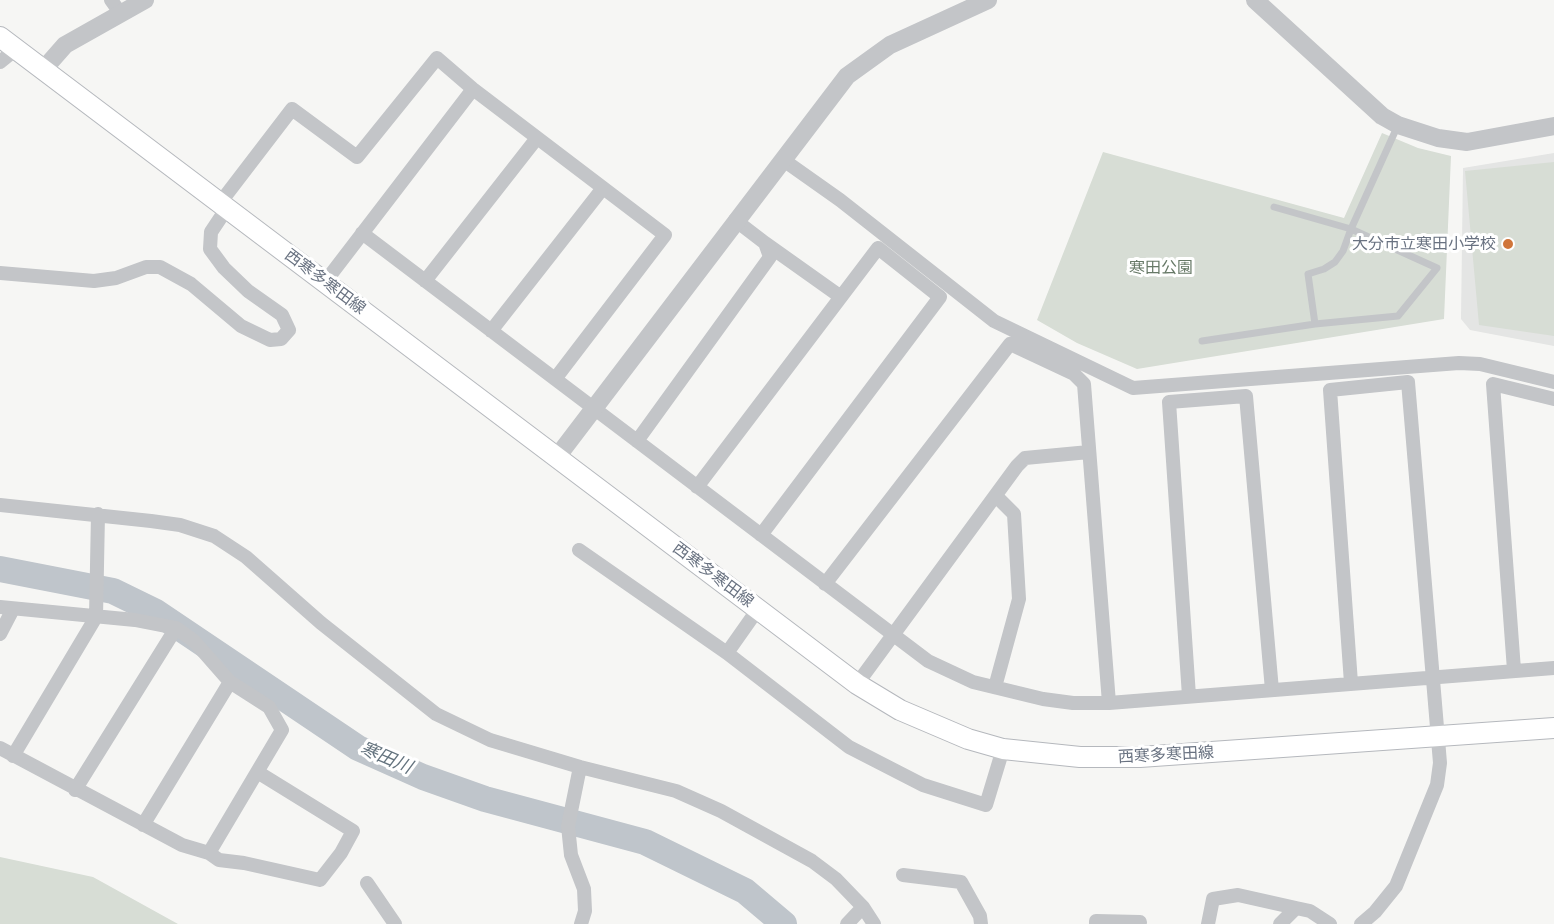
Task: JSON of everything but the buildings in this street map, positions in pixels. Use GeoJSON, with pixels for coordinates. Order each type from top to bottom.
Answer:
{"type":"FeatureCollection","features":[{"type":"Feature","properties":{"kind":"main road","name":"西寒多寒田線"},"geometry":{"type":"LineString","coordinates":[[0,37],[857,684],[900,710],[968,739],[1002,749],[1050,756],[1140,758],[1554,728]]}},
{"type":"Feature","properties":{"kind":"street"},"geometry":{"type":"LineString","coordinates":[[43,70],[65,45],[116,7],[145,0]]}},
{"type":"Feature","properties":{"kind":"street"},"geometry":{"type":"LineString","coordinates":[[557,457],[827,99],[847,76],[890,45],[988,0]]}},
{"type":"Feature","properties":{"kind":"street"},"geometry":{"type":"LineString","coordinates":[[1255,0],[1382,116],[1398,126],[1438,138],[1467,142],[1554,126]]}},
{"type":"Feature","properties":{"kind":"street"},"geometry":{"type":"LineString","coordinates":[[0,62],[16,49]]}},
{"type":"Feature","properties":{"kind":"street"},"geometry":{"type":"LineString","coordinates":[[0,273],[94,281],[116,278],[146,267],[160,267],[191,284],[241,326],[270,340],[281,339],[289,330],[282,315],[248,291],[217,261],[210,249],[211,232],[224,206],[292,109],[357,157],[437,58],[473,89],[665,235],[555,380]]}},
{"type":"Feature","properties":{"kind":"street"},"geometry":{"type":"LineString","coordinates":[[325,282],[473,89]]}},
{"type":"Feature","properties":{"kind":"street"},"geometry":{"type":"LineString","coordinates":[[425,281],[537,138]]}},
{"type":"Feature","properties":{"kind":"street"},"geometry":{"type":"LineString","coordinates":[[782,159],[840,200],[994,321],[1133,388],[1459,363],[1480,364],[1554,382]]}},
{"type":"Feature","properties":{"kind":"street"},"geometry":{"type":"LineString","coordinates":[[491,331],[603,188]]}},
{"type":"Feature","properties":{"kind":"street"},"geometry":{"type":"LineString","coordinates":[[735,220],[841,297]]}},
{"type":"Feature","properties":{"kind":"street"},"geometry":{"type":"LineString","coordinates":[[362,233],[892,635],[928,661],[973,682],[1043,699],[1073,703],[1108,703],[1554,668]]}},
{"type":"Feature","properties":{"kind":"street"},"geometry":{"type":"LineString","coordinates":[[637,441],[770,257],[765,243]]}},
{"type":"Feature","properties":{"kind":"street"},"geometry":{"type":"LineString","coordinates":[[697,487],[878,248],[940,297],[761,535]]}},
{"type":"Feature","properties":{"kind":"street"},"geometry":{"type":"LineString","coordinates":[[825,584],[1010,344],[1074,374],[1084,384],[1108,703]]}},
{"type":"Feature","properties":{"kind":"street"},"geometry":{"type":"LineString","coordinates":[[1351,683],[1330,390],[1408,382],[1440,763],[1437,785],[1396,886],[1375,912],[1361,924]]}},
{"type":"Feature","properties":{"kind":"street"},"geometry":{"type":"LineString","coordinates":[[1514,670],[1493,384],[1554,399]]}},
{"type":"Feature","properties":{"kind":"street"},"geometry":{"type":"LineString","coordinates":[[1190,696],[1169,402],[1246,396],[1272,690]]}},
{"type":"Feature","properties":{"kind":"street"},"geometry":{"type":"LineString","coordinates":[[857,684],[1025,458],[1089,452]]}},
{"type":"Feature","properties":{"kind":"street"},"geometry":{"type":"LineString","coordinates":[[995,687],[1019,599],[1014,514],[997,496]]}},
{"type":"Feature","properties":{"kind":"street"},"geometry":{"type":"LineString","coordinates":[[0,505],[98,514],[180,525],[214,536],[246,557],[321,623],[436,714],[490,740],[580,767],[676,791],[721,812],[812,861],[836,879],[863,907],[874,924]]}},
{"type":"Feature","properties":{"kind":"street"},"geometry":{"type":"LineString","coordinates":[[13,756],[96,617],[98,514]]}},
{"type":"Feature","properties":{"kind":"street"},"geometry":{"type":"LineString","coordinates":[[579,550],[727,653],[849,747],[923,785],[986,805],[1002,749]]}},
{"type":"Feature","properties":{"kind":"street"},"geometry":{"type":"LineString","coordinates":[[0,634],[6,608],[135,620],[176,628],[194,641],[230,682],[269,707],[282,730],[259,773],[209,853]]}},
{"type":"Feature","properties":{"kind":"street"},"geometry":{"type":"LineString","coordinates":[[727,653],[758,609]]}},
{"type":"Feature","properties":{"kind":"street"},"geometry":{"type":"LineString","coordinates":[[75,790],[176,628]]}},
{"type":"Feature","properties":{"kind":"street"},"geometry":{"type":"LineString","coordinates":[[143,825],[230,682]]}},
{"type":"Feature","properties":{"kind":"street"},"geometry":{"type":"LineString","coordinates":[[0,748],[182,845],[209,853],[219,860],[244,862],[320,880],[341,853],[353,831],[259,773]]}},
{"type":"Feature","properties":{"kind":"street"},"geometry":{"type":"LineString","coordinates":[[580,767],[568,826],[572,855],[584,889],[585,911],[581,924]]}},
{"type":"Feature","properties":{"kind":"street"},"geometry":{"type":"LineString","coordinates":[[903,874],[961,882],[980,916],[981,924]]}},
{"type":"Feature","properties":{"kind":"street"},"geometry":{"type":"LineString","coordinates":[[367,884],[395,924]]}},
{"type":"Feature","properties":{"kind":"street"},"geometry":{"type":"LineString","coordinates":[[1208,924],[1213,899],[1239,895],[1310,911],[1330,924]]}},
{"type":"Feature","properties":{"kind":"street"},"geometry":{"type":"LineString","coordinates":[[847,924],[863,907]]}},
{"type":"Feature","properties":{"kind":"street"},"geometry":{"type":"LineString","coordinates":[[1280,924],[1296,908]]}},
{"type":"Feature","properties":{"kind":"street"},"geometry":{"type":"LineString","coordinates":[[1096,924],[1096,921],[1140,922]]}},
{"type":"Feature","properties":{"kind":"lane"},"geometry":{"type":"LineString","coordinates":[[1315,324],[1308,274],[1324,269],[1335,262],[1343,251],[1398,126]]}},
{"type":"Feature","properties":{"kind":"lane"},"geometry":{"type":"LineString","coordinates":[[1202,341],[1315,324],[1398,316],[1437,268],[1351,229],[1274,207]]}},
{"type":"Feature","properties":{"kind":"shaded area","name":"大分市立寒田小学校"},"geometry":{"type":"Polygon","coordinates":[[[1554,153],[1554,346],[1470,330],[1461,319],[1463,168],[1554,153]]]}},
{"type":"Feature","properties":{"kind":"green space","name":"寒田公園"},"geometry":{"type":"Polygon","coordinates":[[[1382,133],[1418,148],[1451,156],[1444,319],[1137,369],[1077,343],[1037,320],[1103,152],[1344,218],[1382,133]]]}},
{"type":"Feature","properties":{"kind":"green space","name":"大分市立寒田小学校"},"geometry":{"type":"Polygon","coordinates":[[[1554,162],[1554,336],[1479,325],[1465,171],[1554,162]]]}},
{"type":"Feature","properties":{"kind":"green space"},"geometry":{"type":"Polygon","coordinates":[[[0,857],[93,877],[178,924],[0,924],[0,857]]]}},
{"type":"Feature","properties":{"kind":"waterway","name":"寒田川"},"geometry":{"type":"LineString","coordinates":[[0,569],[113,591],[156,612],[358,748],[423,777],[485,799],[645,842],[745,891],[784,924]]}},
{"type":"Feature","properties":{"kind":"place","name":"大分市立寒田小学校"},"geometry":{"type":"Point","coordinates":[1508,244]}}]}
